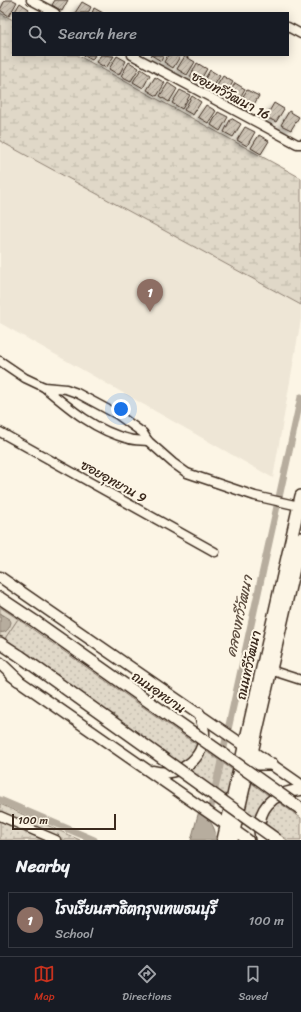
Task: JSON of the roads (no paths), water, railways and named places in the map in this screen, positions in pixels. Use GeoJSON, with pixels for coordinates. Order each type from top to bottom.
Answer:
{"type":"FeatureCollection","features":[{"type":"Feature","properties":{"kind":"main road","name":"ถนนทวีวัฒนา"},"geometry":{"type":"LineString","coordinates":[[229,829],[300,501]]}},
{"type":"Feature","properties":{"kind":"main road","name":"ถนนทวีวัฒนา"},"geometry":{"type":"LineString","coordinates":[[223,840],[229,829],[248,768],[246,746],[270,670],[298,564],[301,538]]}},
{"type":"Feature","properties":{"kind":"main road","name":"ถนนอุทยาน"},"geometry":{"type":"LineString","coordinates":[[0,598],[301,809]]}},
{"type":"Feature","properties":{"kind":"main road"},"geometry":{"type":"LineString","coordinates":[[0,643],[277,840]]}},
{"type":"Feature","properties":{"kind":"main road"},"geometry":{"type":"LineString","coordinates":[[0,663],[18,680]]}},
{"type":"Feature","properties":{"kind":"main road"},"geometry":{"type":"LineString","coordinates":[[248,768],[256,764],[272,764]]}},
{"type":"Feature","properties":{"kind":"street"},"geometry":{"type":"LineString","coordinates":[[31,0],[53,12]]}},
{"type":"Feature","properties":{"kind":"street"},"geometry":{"type":"LineString","coordinates":[[289,28],[301,34]]}},
{"type":"Feature","properties":{"kind":"street","name":"ซอยทวีวัฒนา 16"},"geometry":{"type":"LineString","coordinates":[[134,56],[299,144],[301,152]]}},
{"type":"Feature","properties":{"kind":"street"},"geometry":{"type":"LineString","coordinates":[[0,361],[25,378],[44,387],[69,408],[90,422],[131,440],[148,440]]}},
{"type":"Feature","properties":{"kind":"street"},"geometry":{"type":"LineString","coordinates":[[44,387],[66,389],[100,405],[136,427],[173,463],[187,472],[251,495],[287,503],[300,501]]}},
{"type":"Feature","properties":{"kind":"street","name":"ซอยอุทยาน 9"},"geometry":{"type":"LineString","coordinates":[[0,432],[215,552]]}},
{"type":"Feature","properties":{"kind":"street","name":"ถนนอุทยาน"},"geometry":{"type":"LineString","coordinates":[[0,577],[301,785]]}},
{"type":"Feature","properties":{"kind":"street"},"geometry":{"type":"LineString","coordinates":[[0,668],[199,805],[229,829],[248,840]]}},
{"type":"Feature","properties":{"kind":"street"},"geometry":{"type":"LineString","coordinates":[[270,670],[301,680]]}},
{"type":"Feature","properties":{"kind":"street"},"geometry":{"type":"LineString","coordinates":[[149,770],[174,772],[188,766],[197,756],[202,746],[204,733],[203,717]]}},
{"type":"Feature","properties":{"kind":"street"},"geometry":{"type":"LineString","coordinates":[[260,840],[259,822],[264,809],[270,801],[280,794],[288,791],[301,790]]}},
{"type":"Feature","properties":{"kind":"street"},"geometry":{"type":"LineString","coordinates":[[0,816],[56,840]]}},
{"type":"Feature","properties":{"kind":"waterway","name":"คลองทวีวัฒนา"},"geometry":{"type":"LineString","coordinates":[[209,816],[301,397]]}},
{"type":"Feature","properties":{"kind":"waterway"},"geometry":{"type":"LineString","coordinates":[[0,800],[94,840]]}},
{"type":"Feature","properties":{"kind":"place","name":"โรงเรียนสาธิตกรุงเทพธนบุรี"},"geometry":{"type":"Point","coordinates":[150,312]}}]}
